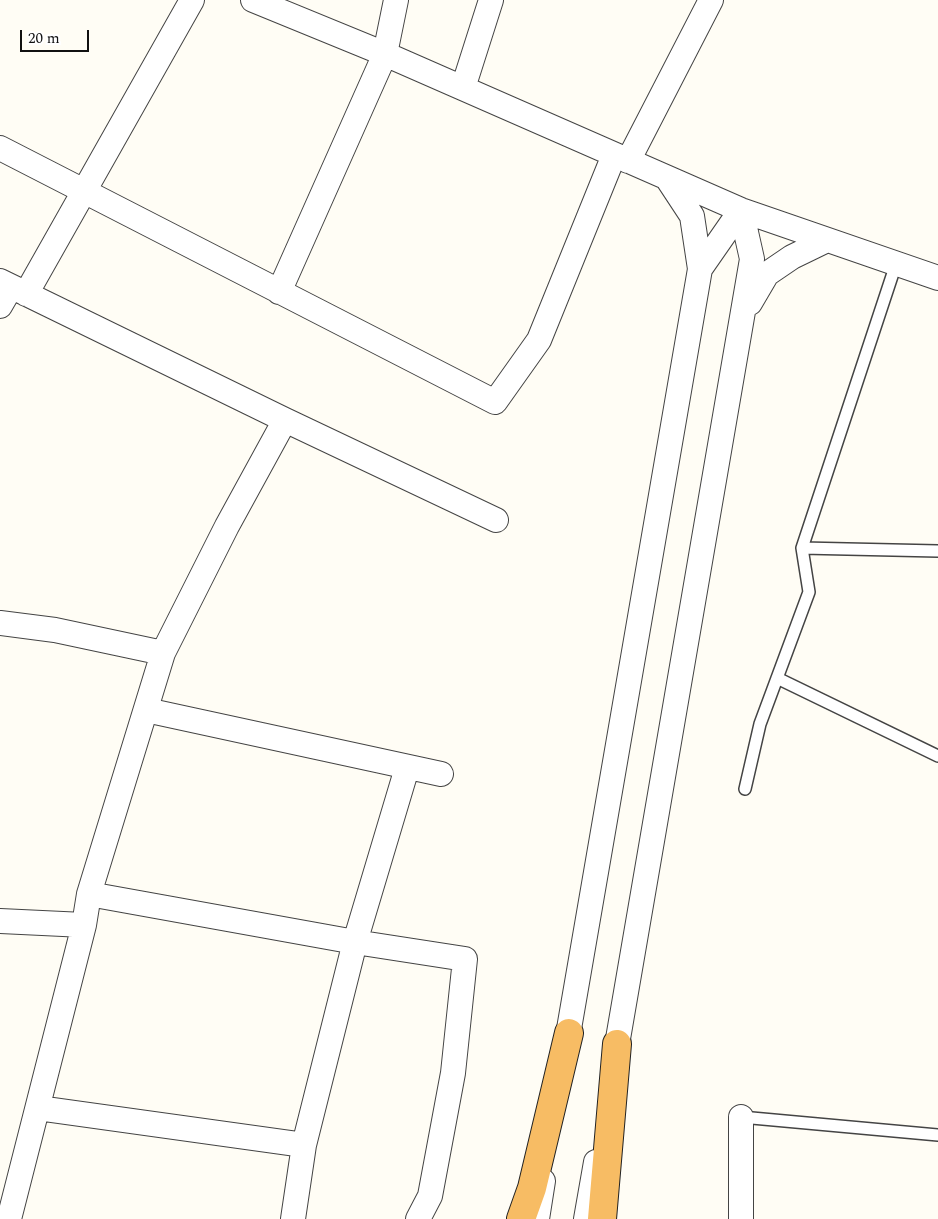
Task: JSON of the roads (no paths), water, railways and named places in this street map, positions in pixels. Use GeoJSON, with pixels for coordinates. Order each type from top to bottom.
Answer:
{"type":"FeatureCollection","features":[{"type":"Feature","properties":{"kind":"highway"},"geometry":{"type":"LineString","coordinates":[[522,1219],[532,1188],[569,1033]]}},
{"type":"Feature","properties":{"kind":"highway"},"geometry":{"type":"LineString","coordinates":[[602,1219],[617,1044]]}},
{"type":"Feature","properties":{"kind":"street"},"geometry":{"type":"LineString","coordinates":[[192,0],[85,191],[9,292],[496,520]]}},
{"type":"Feature","properties":{"kind":"street"},"geometry":{"type":"LineString","coordinates":[[279,292],[385,54],[396,0]]}},
{"type":"Feature","properties":{"kind":"street"},"geometry":{"type":"LineString","coordinates":[[463,88],[491,0]]}},
{"type":"Feature","properties":{"kind":"street"},"geometry":{"type":"LineString","coordinates":[[264,2],[741,210],[938,278]]}},
{"type":"Feature","properties":{"kind":"street"},"geometry":{"type":"LineString","coordinates":[[0,148],[495,402],[539,340],[621,158],[704,2]]}},
{"type":"Feature","properties":{"kind":"street"},"geometry":{"type":"LineString","coordinates":[[537,1219],[700,269],[692,216],[667,178]]}},
{"type":"Feature","properties":{"kind":"street"},"geometry":{"type":"LineString","coordinates":[[700,269],[741,210]]}},
{"type":"Feature","properties":{"kind":"street"},"geometry":{"type":"LineString","coordinates":[[586,1219],[752,259],[741,210]]}},
{"type":"Feature","properties":{"kind":"street"},"geometry":{"type":"LineString","coordinates":[[742,316],[767,274],[792,257],[827,240]]}},
{"type":"Feature","properties":{"kind":"street"},"geometry":{"type":"LineString","coordinates":[[9,1219],[84,925],[89,894],[163,653],[227,526],[285,420]]}},
{"type":"Feature","properties":{"kind":"street"},"geometry":{"type":"LineString","coordinates":[[0,623],[55,630],[163,653]]}},
{"type":"Feature","properties":{"kind":"street"},"geometry":{"type":"LineString","coordinates":[[146,710],[441,774]]}},
{"type":"Feature","properties":{"kind":"street"},"geometry":{"type":"LineString","coordinates":[[293,1219],[304,1145],[355,942],[407,768]]}},
{"type":"Feature","properties":{"kind":"street"},"geometry":{"type":"LineString","coordinates":[[89,894],[465,960],[453,1074],[430,1196],[418,1219]]}},
{"type":"Feature","properties":{"kind":"street"},"geometry":{"type":"LineString","coordinates":[[0,921],[84,925]]}},
{"type":"Feature","properties":{"kind":"street"},"geometry":{"type":"LineString","coordinates":[[38,1108],[304,1145]]}},
{"type":"Feature","properties":{"kind":"street"},"geometry":{"type":"LineString","coordinates":[[741,1117],[741,1219]]}},
{"type":"Feature","properties":{"kind":"lane"},"geometry":{"type":"LineString","coordinates":[[745,789],[760,724],[809,592],[802,548],[896,264]]}},
{"type":"Feature","properties":{"kind":"lane"},"geometry":{"type":"LineString","coordinates":[[802,548],[938,550]]}},
{"type":"Feature","properties":{"kind":"lane"},"geometry":{"type":"LineString","coordinates":[[777,678],[938,756]]}},
{"type":"Feature","properties":{"kind":"lane"},"geometry":{"type":"LineString","coordinates":[[741,1117],[938,1134]]}}]}
